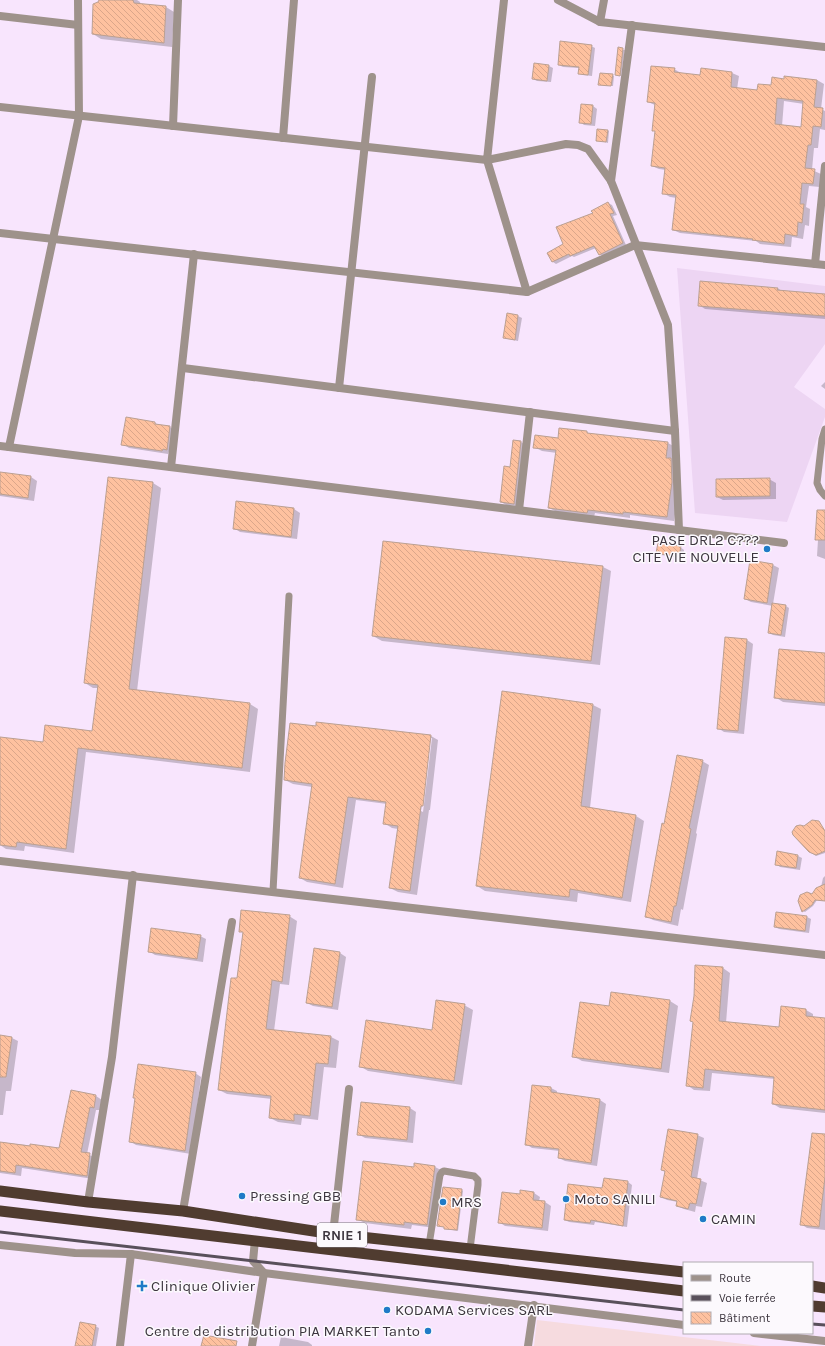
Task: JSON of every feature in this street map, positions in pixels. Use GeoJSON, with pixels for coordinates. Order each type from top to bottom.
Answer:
{"type":"FeatureCollection","features":[{"type":"Feature","properties":{"kind":"highway","name":"RNIE 1"},"geometry":{"type":"LineString","coordinates":[[0,1191],[88,1202],[183,1211],[333,1234],[683,1272]]}},
{"type":"Feature","properties":{"kind":"highway","name":"RNIE 1"},"geometry":{"type":"LineString","coordinates":[[0,1211],[683,1291]]}},
{"type":"Feature","properties":{"kind":"highway"},"geometry":{"type":"LineString","coordinates":[[813,1286],[825,1288]]}},
{"type":"Feature","properties":{"kind":"highway"},"geometry":{"type":"LineString","coordinates":[[813,1306],[825,1307]]}},
{"type":"Feature","properties":{"kind":"street"},"geometry":{"type":"LineString","coordinates":[[78,0],[79,116],[53,238],[4,446],[784,542]]}},
{"type":"Feature","properties":{"kind":"street"},"geometry":{"type":"LineString","coordinates":[[173,126],[178,0]]}},
{"type":"Feature","properties":{"kind":"street"},"geometry":{"type":"LineString","coordinates":[[283,138],[294,0]]}},
{"type":"Feature","properties":{"kind":"street"},"geometry":{"type":"LineString","coordinates":[[504,0],[487,160],[527,292]]}},
{"type":"Feature","properties":{"kind":"street"},"geometry":{"type":"LineString","coordinates":[[558,0],[600,22],[825,47]]}},
{"type":"Feature","properties":{"kind":"street"},"geometry":{"type":"LineString","coordinates":[[600,22],[604,0]]}},
{"type":"Feature","properties":{"kind":"street"},"geometry":{"type":"LineString","coordinates":[[0,16],[78,25]]}},
{"type":"Feature","properties":{"kind":"street"},"geometry":{"type":"LineString","coordinates":[[611,182],[632,25]]}},
{"type":"Feature","properties":{"kind":"street"},"geometry":{"type":"LineString","coordinates":[[339,388],[372,77]]}},
{"type":"Feature","properties":{"kind":"street"},"geometry":{"type":"LineString","coordinates":[[0,107],[487,160],[566,144],[578,145],[588,149],[611,182],[668,326],[675,431],[679,530]]}},
{"type":"Feature","properties":{"kind":"street"},"geometry":{"type":"LineString","coordinates":[[815,264],[825,166]]}},
{"type":"Feature","properties":{"kind":"street"},"geometry":{"type":"LineString","coordinates":[[0,233],[527,292],[635,245],[825,265]]}},
{"type":"Feature","properties":{"kind":"street"},"geometry":{"type":"LineString","coordinates":[[171,467],[194,254]]}},
{"type":"Feature","properties":{"kind":"street"},"geometry":{"type":"LineString","coordinates":[[182,368],[675,431]]}},
{"type":"Feature","properties":{"kind":"street"},"geometry":{"type":"LineString","coordinates":[[519,510],[530,412]]}},
{"type":"Feature","properties":{"kind":"street"},"geometry":{"type":"LineString","coordinates":[[0,861],[825,954]]}},
{"type":"Feature","properties":{"kind":"street"},"geometry":{"type":"LineString","coordinates":[[88,1202],[112,1057],[133,875]]}},
{"type":"Feature","properties":{"kind":"street"},"geometry":{"type":"LineString","coordinates":[[183,1211],[232,922]]}},
{"type":"Feature","properties":{"kind":"street"},"geometry":{"type":"LineString","coordinates":[[333,1234],[349,1089]]}},
{"type":"Feature","properties":{"kind":"street"},"geometry":{"type":"LineString","coordinates":[[255,1240],[253,1262],[264,1273]]}},
{"type":"Feature","properties":{"kind":"street"},"geometry":{"type":"LineString","coordinates":[[0,1245],[75,1253],[131,1254],[264,1273],[534,1305],[683,1325]]}},
{"type":"Feature","properties":{"kind":"street"},"geometry":{"type":"LineString","coordinates":[[120,1346],[131,1254]]}},
{"type":"Feature","properties":{"kind":"street"},"geometry":{"type":"LineString","coordinates":[[252,1346],[264,1273]]}},
{"type":"Feature","properties":{"kind":"street"},"geometry":{"type":"LineString","coordinates":[[528,1346],[534,1305]]}},
{"type":"Feature","properties":{"kind":"street"},"geometry":{"type":"LineString","coordinates":[[763,1334],[825,1341]]}},
{"type":"Feature","properties":{"kind":"lane"},"geometry":{"type":"LineString","coordinates":[[825,429],[822,439],[817,483],[825,496]]}},
{"type":"Feature","properties":{"kind":"lane"},"geometry":{"type":"LineString","coordinates":[[273,891],[289,596]]}},
{"type":"Feature","properties":{"kind":"lane"},"geometry":{"type":"LineString","coordinates":[[429,1245],[440,1175],[444,1172],[474,1176],[478,1180],[470,1249]]}},
{"type":"Feature","properties":{"kind":"shaded area"},"geometry":{"type":"Polygon","coordinates":[[[677,268],[825,286],[825,344],[794,387],[825,409],[825,417],[787,522],[695,513],[677,268]]]}},
{"type":"Feature","properties":{"kind":"shaded area"},"geometry":{"type":"Polygon","coordinates":[[[537,1320],[761,1346],[534,1346],[537,1320]]]}},
{"type":"Feature","properties":{"kind":"building"},"geometry":{"type":"Polygon","coordinates":[[[99,0],[133,0],[134,3],[166,6],[164,43],[92,34],[93,4],[99,0]]]}},
{"type":"Feature","properties":{"kind":"building"},"geometry":{"type":"Polygon","coordinates":[[[560,41],[592,45],[588,75],[578,74],[579,67],[558,65],[560,41]]]}},
{"type":"Feature","properties":{"kind":"building"},"geometry":{"type":"Polygon","coordinates":[[[618,47],[623,48],[620,76],[615,75],[618,47]]]}},
{"type":"Feature","properties":{"kind":"building"},"geometry":{"type":"Polygon","coordinates":[[[534,63],[549,65],[547,81],[532,79],[534,63]]]}},
{"type":"Feature","properties":{"kind":"building"},"geometry":{"type":"Polygon","coordinates":[[[651,66],[675,68],[674,72],[700,75],[701,68],[732,72],[731,87],[757,90],[758,84],[771,85],[772,77],[784,79],[784,76],[817,80],[814,107],[823,108],[821,127],[813,126],[811,145],[808,145],[805,168],[815,169],[813,184],[802,183],[800,204],[804,204],[802,223],[798,222],[797,236],[785,234],[784,244],[672,230],[676,195],[662,194],[665,168],[651,166],[655,131],[652,131],[655,103],[647,102],[651,66]],[[777,98],[775,124],[801,127],[803,101],[777,98]]]}},
{"type":"Feature","properties":{"kind":"building"},"geometry":{"type":"Polygon","coordinates":[[[600,73],[613,74],[611,86],[598,85],[600,73]]]}},
{"type":"Feature","properties":{"kind":"building"},"geometry":{"type":"Polygon","coordinates":[[[581,104],[593,105],[591,124],[579,123],[581,104]]]}},
{"type":"Feature","properties":{"kind":"building"},"geometry":{"type":"Polygon","coordinates":[[[597,129],[608,130],[606,142],[596,141],[597,129]]]}},
{"type":"Feature","properties":{"kind":"building"},"geometry":{"type":"Polygon","coordinates":[[[608,202],[614,213],[610,214],[623,243],[599,255],[594,246],[570,256],[569,254],[552,262],[547,253],[563,244],[556,227],[593,213],[591,211],[608,202]]]}},
{"type":"Feature","properties":{"kind":"building"},"geometry":{"type":"Polygon","coordinates":[[[700,281],[825,294],[825,316],[698,306],[700,281]]]}},
{"type":"Feature","properties":{"kind":"building"},"geometry":{"type":"Polygon","coordinates":[[[507,313],[518,315],[515,340],[503,338],[507,313]]]}},
{"type":"Feature","properties":{"kind":"building"},"geometry":{"type":"Polygon","coordinates":[[[126,417],[170,426],[167,450],[163,449],[162,451],[121,445],[126,417]]]}},
{"type":"Feature","properties":{"kind":"building"},"geometry":{"type":"Polygon","coordinates":[[[559,428],[587,431],[587,433],[668,442],[666,458],[671,458],[672,482],[667,517],[588,510],[587,513],[548,508],[556,450],[533,448],[535,435],[558,438],[559,428]]]}},
{"type":"Feature","properties":{"kind":"building"},"geometry":{"type":"Polygon","coordinates":[[[513,440],[521,441],[514,504],[500,502],[504,466],[510,467],[513,440]]]}},
{"type":"Feature","properties":{"kind":"building"},"geometry":{"type":"Polygon","coordinates":[[[0,472],[31,476],[28,498],[0,494],[0,472]]]}},
{"type":"Feature","properties":{"kind":"building"},"geometry":{"type":"Polygon","coordinates":[[[108,477],[153,482],[129,689],[250,703],[242,768],[78,748],[66,849],[17,842],[16,847],[0,845],[0,737],[43,742],[45,725],[92,731],[98,685],[84,683],[108,477]]]}},
{"type":"Feature","properties":{"kind":"building"},"geometry":{"type":"Polygon","coordinates":[[[770,478],[770,496],[716,497],[716,479],[770,478]]]}},
{"type":"Feature","properties":{"kind":"building"},"geometry":{"type":"Polygon","coordinates":[[[236,501],[294,508],[291,537],[233,529],[236,501]]]}},
{"type":"Feature","properties":{"kind":"building"},"geometry":{"type":"Polygon","coordinates":[[[817,510],[825,510],[825,540],[815,540],[817,510]]]}},
{"type":"Feature","properties":{"kind":"building"},"geometry":{"type":"Polygon","coordinates":[[[383,541],[603,566],[591,661],[372,636],[383,541]]]}},
{"type":"Feature","properties":{"kind":"building"},"geometry":{"type":"Polygon","coordinates":[[[658,543],[681,546],[679,557],[656,553],[658,543]]]}},
{"type":"Feature","properties":{"kind":"building"},"geometry":{"type":"Polygon","coordinates":[[[750,560],[773,564],[767,603],[744,599],[750,560]]]}},
{"type":"Feature","properties":{"kind":"building"},"geometry":{"type":"Polygon","coordinates":[[[772,603],[786,605],[781,635],[768,633],[772,603]]]}},
{"type":"Feature","properties":{"kind":"building"},"geometry":{"type":"Polygon","coordinates":[[[725,637],[747,639],[738,731],[717,729],[725,637]]]}},
{"type":"Feature","properties":{"kind":"building"},"geometry":{"type":"Polygon","coordinates":[[[779,649],[825,653],[825,703],[774,698],[779,649]]]}},
{"type":"Feature","properties":{"kind":"building"},"geometry":{"type":"Polygon","coordinates":[[[502,691],[593,704],[581,806],[636,815],[622,898],[570,889],[569,897],[476,886],[502,691]]]}},
{"type":"Feature","properties":{"kind":"building"},"geometry":{"type":"Polygon","coordinates":[[[316,722],[431,735],[423,806],[421,806],[410,891],[389,888],[398,826],[383,824],[386,802],[348,797],[335,884],[299,878],[312,784],[284,780],[285,763],[290,723],[316,726],[316,722]]]}},
{"type":"Feature","properties":{"kind":"building"},"geometry":{"type":"Polygon","coordinates":[[[677,755],[703,760],[689,828],[691,829],[676,906],[674,906],[671,922],[645,917],[662,823],[664,824],[677,755]]]}},
{"type":"Feature","properties":{"kind":"building"},"geometry":{"type":"Polygon","coordinates":[[[812,820],[819,821],[825,831],[825,851],[816,855],[809,852],[792,832],[796,826],[804,826],[812,820]]]}},
{"type":"Feature","properties":{"kind":"building"},"geometry":{"type":"Polygon","coordinates":[[[777,851],[798,855],[796,868],[775,865],[777,851]]]}},
{"type":"Feature","properties":{"kind":"building"},"geometry":{"type":"Polygon","coordinates":[[[825,884],[825,901],[815,900],[812,905],[802,912],[798,901],[800,895],[807,892],[812,894],[816,888],[825,884]]]}},
{"type":"Feature","properties":{"kind":"building"},"geometry":{"type":"Polygon","coordinates":[[[241,910],[290,915],[282,982],[272,980],[266,1029],[331,1036],[328,1064],[316,1063],[310,1116],[294,1114],[294,1121],[269,1118],[271,1096],[218,1090],[231,978],[237,978],[243,932],[239,932],[241,910]]]}},
{"type":"Feature","properties":{"kind":"building"},"geometry":{"type":"Polygon","coordinates":[[[776,912],[807,916],[805,931],[774,927],[776,912]]]}},
{"type":"Feature","properties":{"kind":"building"},"geometry":{"type":"Polygon","coordinates":[[[151,928],[201,935],[197,959],[148,952],[151,928]]]}},
{"type":"Feature","properties":{"kind":"building"},"geometry":{"type":"Polygon","coordinates":[[[314,948],[340,952],[332,1007],[306,1003],[314,948]]]}},
{"type":"Feature","properties":{"kind":"building"},"geometry":{"type":"Polygon","coordinates":[[[695,965],[723,967],[719,1021],[779,1027],[781,1006],[806,1009],[806,1016],[825,1018],[825,1110],[772,1104],[774,1077],[705,1069],[703,1088],[686,1086],[693,1022],[690,1021],[694,996],[695,965]]]}},
{"type":"Feature","properties":{"kind":"building"},"geometry":{"type":"Polygon","coordinates":[[[611,992],[670,1000],[661,1069],[572,1057],[580,1002],[609,1006],[611,992]]]}},
{"type":"Feature","properties":{"kind":"building"},"geometry":{"type":"Polygon","coordinates":[[[436,1000],[465,1004],[454,1081],[359,1067],[366,1020],[432,1030],[436,1000]]]}},
{"type":"Feature","properties":{"kind":"building"},"geometry":{"type":"Polygon","coordinates":[[[0,1035],[12,1037],[6,1077],[0,1077],[0,1035]]]}},
{"type":"Feature","properties":{"kind":"building"},"geometry":{"type":"Polygon","coordinates":[[[138,1064],[196,1072],[185,1151],[129,1142],[138,1064]]]}},
{"type":"Feature","properties":{"kind":"building"},"geometry":{"type":"Polygon","coordinates":[[[532,1085],[551,1087],[551,1092],[600,1099],[591,1163],[558,1158],[559,1149],[525,1145],[532,1085]]]}},
{"type":"Feature","properties":{"kind":"building"},"geometry":{"type":"Polygon","coordinates":[[[71,1090],[96,1095],[94,1108],[90,1107],[81,1152],[90,1153],[87,1176],[16,1165],[15,1173],[0,1171],[0,1142],[59,1148],[71,1090]]]}},
{"type":"Feature","properties":{"kind":"building"},"geometry":{"type":"Polygon","coordinates":[[[361,1102],[410,1107],[407,1140],[357,1135],[361,1102]]]}},
{"type":"Feature","properties":{"kind":"building"},"geometry":{"type":"Polygon","coordinates":[[[668,1129],[698,1134],[691,1177],[701,1179],[696,1204],[690,1203],[688,1209],[676,1206],[677,1201],[660,1197],[665,1171],[661,1170],[668,1129]]]}},
{"type":"Feature","properties":{"kind":"building"},"geometry":{"type":"Polygon","coordinates":[[[812,1133],[825,1134],[825,1177],[819,1227],[800,1225],[812,1133]]]}},
{"type":"Feature","properties":{"kind":"building"},"geometry":{"type":"Polygon","coordinates":[[[363,1161],[414,1167],[414,1163],[435,1166],[427,1225],[404,1222],[404,1225],[356,1220],[363,1161]]]}},
{"type":"Feature","properties":{"kind":"building"},"geometry":{"type":"Polygon","coordinates":[[[604,1178],[628,1181],[623,1226],[591,1220],[590,1223],[564,1220],[568,1184],[602,1188],[604,1178]]]}},
{"type":"Feature","properties":{"kind":"building"},"geometry":{"type":"Polygon","coordinates":[[[443,1187],[462,1189],[457,1230],[444,1229],[444,1227],[437,1226],[443,1187]]]}},
{"type":"Feature","properties":{"kind":"building"},"geometry":{"type":"Polygon","coordinates":[[[520,1190],[534,1192],[533,1200],[545,1201],[542,1228],[498,1223],[502,1192],[520,1194],[520,1190]]]}},
{"type":"Feature","properties":{"kind":"building"},"geometry":{"type":"Polygon","coordinates":[[[80,1322],[96,1325],[92,1346],[75,1346],[80,1322]]]}},
{"type":"Feature","properties":{"kind":"building"},"geometry":{"type":"Polygon","coordinates":[[[204,1335],[237,1341],[236,1346],[201,1346],[204,1335]]]}},
{"type":"Feature","properties":{"kind":"railway"},"geometry":{"type":"LineString","coordinates":[[0,1232],[683,1310]]}},
{"type":"Feature","properties":{"kind":"railway"},"geometry":{"type":"LineString","coordinates":[[813,1324],[825,1325]]}},
{"type":"Feature","properties":{"kind":"place","name":"PASE DRL2 C??? CITE VIE NOUVELLE"},"geometry":{"type":"Point","coordinates":[767,549]}},
{"type":"Feature","properties":{"kind":"place","name":"Pressing GBB"},"geometry":{"type":"Point","coordinates":[242,1196]}},
{"type":"Feature","properties":{"kind":"place","name":"Moto SANILI"},"geometry":{"type":"Point","coordinates":[566,1199]}},
{"type":"Feature","properties":{"kind":"place","name":"MRS"},"geometry":{"type":"Point","coordinates":[443,1202]}},
{"type":"Feature","properties":{"kind":"place","name":"CAMIN"},"geometry":{"type":"Point","coordinates":[703,1219]}},
{"type":"Feature","properties":{"kind":"place","name":"Clinique Olivier"},"geometry":{"type":"Point","coordinates":[142,1286]}},
{"type":"Feature","properties":{"kind":"place","name":"KODAMA Services SARL"},"geometry":{"type":"Point","coordinates":[387,1310]}},
{"type":"Feature","properties":{"kind":"place","name":"Centre de distribution PIA MARKET Tanto"},"geometry":{"type":"Point","coordinates":[428,1331]}}]}
